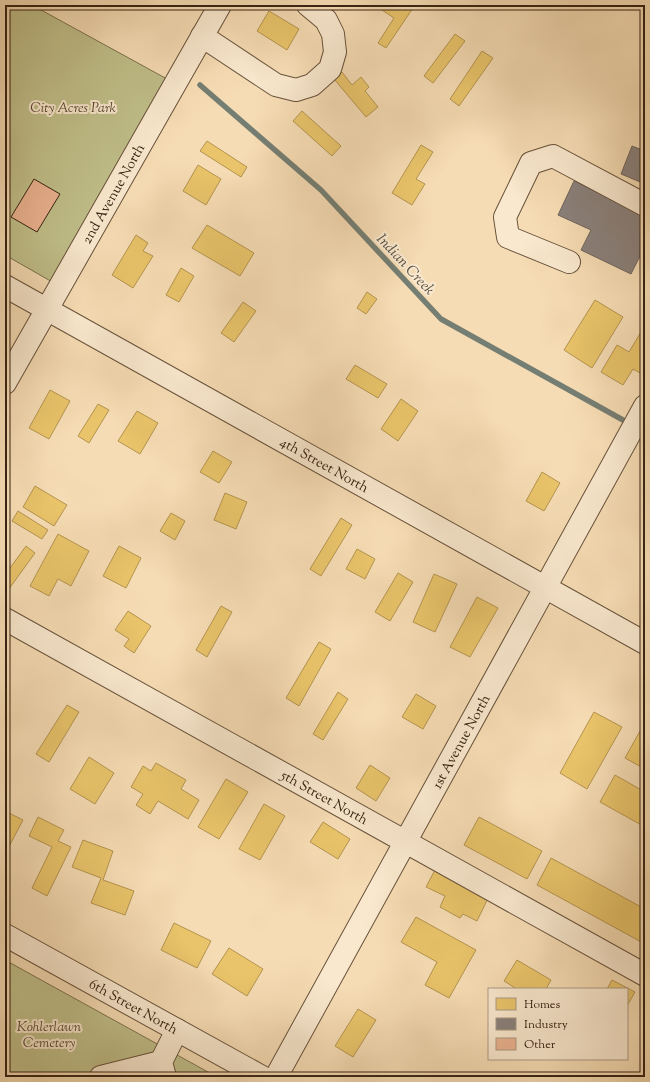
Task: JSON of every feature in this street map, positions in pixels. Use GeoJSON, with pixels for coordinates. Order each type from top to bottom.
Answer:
{"type":"FeatureCollection","features":[{"type":"Feature","properties":{"kind":"street","name":"2nd Avenue North"},"geometry":{"type":"LineString","coordinates":[[5,383],[220,5]]}},
{"type":"Feature","properties":{"kind":"street"},"geometry":{"type":"LineString","coordinates":[[202,36],[276,85],[296,90],[312,85],[330,69],[335,52],[333,34],[326,20],[308,5]]}},
{"type":"Feature","properties":{"kind":"street"},"geometry":{"type":"LineString","coordinates":[[568,262],[508,237],[505,217],[531,163],[553,156],[645,205]]}},
{"type":"Feature","properties":{"kind":"street","name":"4th Street North"},"geometry":{"type":"LineString","coordinates":[[5,286],[645,643]]}},
{"type":"Feature","properties":{"kind":"street","name":"1st Avenue North"},"geometry":{"type":"LineString","coordinates":[[276,1077],[645,406]]}},
{"type":"Feature","properties":{"kind":"street","name":"5th Street North"},"geometry":{"type":"LineString","coordinates":[[5,619],[645,975]]}},
{"type":"Feature","properties":{"kind":"street","name":"6th Street North"},"geometry":{"type":"LineString","coordinates":[[5,935],[262,1077]]}},
{"type":"Feature","properties":{"kind":"street"},"geometry":{"type":"LineString","coordinates":[[101,1077],[163,1070],[177,1030]]}},
{"type":"Feature","properties":{"kind":"green space","name":"City Acres Park"},"geometry":{"type":"Polygon","coordinates":[[[5,5],[32,5],[167,79],[54,283],[5,255],[5,5]]]}},
{"type":"Feature","properties":{"kind":"green space","name":"Kohlerlawn Cemetery"},"geometry":{"type":"Polygon","coordinates":[[[5,960],[217,1077],[5,1077],[5,960]]]}},
{"type":"Feature","properties":{"kind":"building: Homes"},"geometry":{"type":"Polygon","coordinates":[[[386,5],[415,5],[386,48],[378,43],[394,18],[382,10],[386,5]]]}},
{"type":"Feature","properties":{"kind":"building: Homes"},"geometry":{"type":"Polygon","coordinates":[[[269,11],[299,29],[287,50],[257,31],[269,11]]]}},
{"type":"Feature","properties":{"kind":"building: Homes"},"geometry":{"type":"Polygon","coordinates":[[[455,34],[465,41],[433,83],[424,76],[455,34]]]}},
{"type":"Feature","properties":{"kind":"building: Homes"},"geometry":{"type":"Polygon","coordinates":[[[482,51],[493,58],[459,106],[450,99],[482,51]]]}},
{"type":"Feature","properties":{"kind":"building: Homes"},"geometry":{"type":"Polygon","coordinates":[[[342,72],[352,85],[361,77],[369,87],[365,91],[378,107],[366,117],[334,79],[342,72]]]}},
{"type":"Feature","properties":{"kind":"building: Homes"},"geometry":{"type":"Polygon","coordinates":[[[302,111],[341,146],[332,156],[293,121],[302,111]]]}},
{"type":"Feature","properties":{"kind":"building: Homes"},"geometry":{"type":"Polygon","coordinates":[[[207,141],[247,167],[241,177],[200,151],[207,141]]]}},
{"type":"Feature","properties":{"kind":"building: Homes"},"geometry":{"type":"Polygon","coordinates":[[[421,145],[433,152],[416,179],[425,184],[412,205],[392,193],[421,145]]]}},
{"type":"Feature","properties":{"kind":"building: Homes"},"geometry":{"type":"Polygon","coordinates":[[[198,165],[221,179],[206,205],[183,191],[198,165]]]}},
{"type":"Feature","properties":{"kind":"building: Homes"},"geometry":{"type":"Polygon","coordinates":[[[207,225],[254,253],[240,276],[192,248],[207,225]]]}},
{"type":"Feature","properties":{"kind":"building: Homes"},"geometry":{"type":"Polygon","coordinates":[[[136,235],[148,243],[143,251],[153,256],[133,288],[112,275],[136,235]]]}},
{"type":"Feature","properties":{"kind":"building: Homes"},"geometry":{"type":"Polygon","coordinates":[[[181,268],[194,276],[179,302],[166,295],[181,268]]]}},
{"type":"Feature","properties":{"kind":"building: Homes"},"geometry":{"type":"Polygon","coordinates":[[[367,292],[377,299],[366,314],[357,308],[367,292]]]}},
{"type":"Feature","properties":{"kind":"building: Homes"},"geometry":{"type":"Polygon","coordinates":[[[595,300],[623,317],[592,368],[564,350],[595,300]]]}},
{"type":"Feature","properties":{"kind":"building: Homes"},"geometry":{"type":"Polygon","coordinates":[[[243,302],[256,311],[234,342],[221,333],[243,302]]]}},
{"type":"Feature","properties":{"kind":"building: Homes"},"geometry":{"type":"Polygon","coordinates":[[[641,332],[645,335],[645,369],[642,374],[633,369],[623,385],[601,372],[617,345],[629,352],[641,332]]]}},
{"type":"Feature","properties":{"kind":"building: Homes"},"geometry":{"type":"Polygon","coordinates":[[[355,365],[387,384],[378,398],[346,379],[355,365]]]}},
{"type":"Feature","properties":{"kind":"building: Homes"},"geometry":{"type":"Polygon","coordinates":[[[50,390],[70,401],[49,439],[29,428],[50,390]]]}},
{"type":"Feature","properties":{"kind":"building: Homes"},"geometry":{"type":"Polygon","coordinates":[[[401,399],[418,411],[398,441],[381,429],[401,399]]]}},
{"type":"Feature","properties":{"kind":"building: Homes"},"geometry":{"type":"Polygon","coordinates":[[[98,404],[109,410],[89,443],[78,436],[98,404]]]}},
{"type":"Feature","properties":{"kind":"building: Homes"},"geometry":{"type":"Polygon","coordinates":[[[137,411],[158,423],[140,454],[118,441],[137,411]]]}},
{"type":"Feature","properties":{"kind":"building: Homes"},"geometry":{"type":"Polygon","coordinates":[[[213,451],[232,462],[219,483],[200,472],[213,451]]]}},
{"type":"Feature","properties":{"kind":"building: Homes"},"geometry":{"type":"Polygon","coordinates":[[[542,472],[560,483],[544,511],[526,501],[542,472]]]}},
{"type":"Feature","properties":{"kind":"building: Homes"},"geometry":{"type":"Polygon","coordinates":[[[35,486],[67,505],[54,526],[23,507],[35,486]]]}},
{"type":"Feature","properties":{"kind":"building: Homes"},"geometry":{"type":"Polygon","coordinates":[[[225,493],[247,502],[236,529],[214,520],[225,493]]]}},
{"type":"Feature","properties":{"kind":"building: Homes"},"geometry":{"type":"Polygon","coordinates":[[[18,511],[48,530],[42,539],[12,521],[18,511]]]}},
{"type":"Feature","properties":{"kind":"building: Homes"},"geometry":{"type":"Polygon","coordinates":[[[171,513],[185,521],[175,540],[160,531],[171,513]]]}},
{"type":"Feature","properties":{"kind":"building: Homes"},"geometry":{"type":"Polygon","coordinates":[[[341,518],[352,525],[321,576],[310,569],[341,518]]]}},
{"type":"Feature","properties":{"kind":"building: Homes"},"geometry":{"type":"Polygon","coordinates":[[[58,534],[89,551],[71,586],[58,579],[49,596],[30,586],[58,534]]]}},
{"type":"Feature","properties":{"kind":"building: Homes"},"geometry":{"type":"Polygon","coordinates":[[[26,546],[35,553],[6,593],[5,575],[26,546]]]}},
{"type":"Feature","properties":{"kind":"building: Homes"},"geometry":{"type":"Polygon","coordinates":[[[119,546],[141,558],[126,588],[103,576],[119,546]]]}},
{"type":"Feature","properties":{"kind":"building: Homes"},"geometry":{"type":"Polygon","coordinates":[[[357,549],[375,559],[365,579],[346,569],[357,549]]]}},
{"type":"Feature","properties":{"kind":"building: Homes"},"geometry":{"type":"Polygon","coordinates":[[[398,573],[413,582],[390,621],[375,612],[398,573]]]}},
{"type":"Feature","properties":{"kind":"building: Homes"},"geometry":{"type":"Polygon","coordinates":[[[434,574],[457,584],[435,632],[413,622],[434,574]]]}},
{"type":"Feature","properties":{"kind":"building: Homes"},"geometry":{"type":"Polygon","coordinates":[[[477,597],[498,608],[470,657],[450,647],[477,597]]]}},
{"type":"Feature","properties":{"kind":"building: Homes"},"geometry":{"type":"Polygon","coordinates":[[[221,606],[232,612],[207,657],[196,650],[221,606]]]}},
{"type":"Feature","properties":{"kind":"building: Homes"},"geometry":{"type":"Polygon","coordinates":[[[128,611],[151,626],[134,653],[124,646],[129,639],[115,630],[128,611]]]}},
{"type":"Feature","properties":{"kind":"building: Homes"},"geometry":{"type":"Polygon","coordinates":[[[319,642],[331,649],[299,706],[286,698],[319,642]]]}},
{"type":"Feature","properties":{"kind":"building: Homes"},"geometry":{"type":"Polygon","coordinates":[[[338,692],[348,699],[323,740],[313,734],[338,692]]]}},
{"type":"Feature","properties":{"kind":"building: Homes"},"geometry":{"type":"Polygon","coordinates":[[[416,694],[436,706],[423,729],[402,717],[416,694]]]}},
{"type":"Feature","properties":{"kind":"building: Homes"},"geometry":{"type":"Polygon","coordinates":[[[67,705],[79,712],[49,762],[36,754],[67,705]]]}},
{"type":"Feature","properties":{"kind":"building: Homes"},"geometry":{"type":"Polygon","coordinates":[[[594,712],[622,727],[587,789],[560,773],[594,712]]]}},
{"type":"Feature","properties":{"kind":"building: Homes"},"geometry":{"type":"Polygon","coordinates":[[[640,731],[645,734],[645,769],[625,758],[640,731]]]}},
{"type":"Feature","properties":{"kind":"building: Homes"},"geometry":{"type":"Polygon","coordinates":[[[89,757],[114,773],[95,804],[70,789],[89,757]]]}},
{"type":"Feature","properties":{"kind":"building: Homes"},"geometry":{"type":"Polygon","coordinates":[[[156,763],[186,780],[181,789],[199,800],[188,819],[158,801],[150,814],[136,805],[143,794],[131,787],[143,766],[151,771],[156,763]]]}},
{"type":"Feature","properties":{"kind":"building: Homes"},"geometry":{"type":"Polygon","coordinates":[[[370,765],[390,778],[376,801],[356,788],[370,765]]]}},
{"type":"Feature","properties":{"kind":"building: Homes"},"geometry":{"type":"Polygon","coordinates":[[[615,775],[645,792],[645,827],[600,802],[615,775]]]}},
{"type":"Feature","properties":{"kind":"building: Homes"},"geometry":{"type":"Polygon","coordinates":[[[226,779],[248,792],[219,839],[198,827],[226,779]]]}},
{"type":"Feature","properties":{"kind":"building: Homes"},"geometry":{"type":"Polygon","coordinates":[[[264,804],[285,816],[260,860],[239,849],[264,804]]]}},
{"type":"Feature","properties":{"kind":"building: Homes"},"geometry":{"type":"Polygon","coordinates":[[[9,813],[23,820],[5,854],[5,821],[9,813]]]}},
{"type":"Feature","properties":{"kind":"building: Homes"},"geometry":{"type":"Polygon","coordinates":[[[38,817],[64,830],[58,841],[71,847],[47,896],[32,888],[52,847],[29,836],[38,817]]]}},
{"type":"Feature","properties":{"kind":"building: Homes"},"geometry":{"type":"Polygon","coordinates":[[[479,817],[542,851],[527,879],[464,845],[479,817]]]}},
{"type":"Feature","properties":{"kind":"building: Homes"},"geometry":{"type":"Polygon","coordinates":[[[323,822],[350,839],[338,859],[310,842],[323,822]]]}},
{"type":"Feature","properties":{"kind":"building: Homes"},"geometry":{"type":"Polygon","coordinates":[[[83,840],[113,851],[103,880],[134,891],[125,915],[91,903],[101,878],[72,867],[83,840]]]}},
{"type":"Feature","properties":{"kind":"building: Homes"},"geometry":{"type":"Polygon","coordinates":[[[551,858],[645,909],[645,944],[537,885],[551,858]]]}},
{"type":"Feature","properties":{"kind":"building: Homes"},"geometry":{"type":"Polygon","coordinates":[[[437,866],[490,894],[477,921],[463,914],[460,918],[440,907],[445,896],[426,887],[437,866]]]}},
{"type":"Feature","properties":{"kind":"building: Homes"},"geometry":{"type":"Polygon","coordinates":[[[416,917],[476,950],[449,998],[425,985],[437,962],[401,942],[416,917]]]}},
{"type":"Feature","properties":{"kind":"building: Homes"},"geometry":{"type":"Polygon","coordinates":[[[174,923],[211,941],[197,968],[161,950],[174,923]]]}},
{"type":"Feature","properties":{"kind":"building: Homes"},"geometry":{"type":"Polygon","coordinates":[[[229,948],[263,969],[247,996],[212,974],[229,948]]]}},
{"type":"Feature","properties":{"kind":"building: Homes"},"geometry":{"type":"Polygon","coordinates":[[[517,960],[551,980],[547,988],[515,988],[504,981],[517,960]]]}},
{"type":"Feature","properties":{"kind":"building: Homes"},"geometry":{"type":"Polygon","coordinates":[[[612,980],[627,988],[608,988],[612,980]]]}},
{"type":"Feature","properties":{"kind":"building: Homes"},"geometry":{"type":"Polygon","coordinates":[[[628,988],[635,992],[628,1004],[628,988]]]}},
{"type":"Feature","properties":{"kind":"building: Homes"},"geometry":{"type":"Polygon","coordinates":[[[358,1009],[376,1020],[353,1057],[335,1046],[358,1009]]]}},
{"type":"Feature","properties":{"kind":"building: Industry"},"geometry":{"type":"Polygon","coordinates":[[[632,146],[645,151],[645,184],[621,174],[632,146]]]}},
{"type":"Feature","properties":{"kind":"building: Industry"},"geometry":{"type":"Polygon","coordinates":[[[574,181],[645,215],[645,246],[631,274],[581,250],[591,230],[558,215],[574,181]]]}},
{"type":"Feature","properties":{"kind":"building: Other"},"geometry":{"type":"Polygon","coordinates":[[[34,179],[60,194],[37,232],[11,217],[34,179]]]}},
{"type":"Feature","properties":{"kind":"waterway","name":"Indian Creek"},"geometry":{"type":"LineString","coordinates":[[200,85],[321,190],[441,319],[623,420]]}}]}
